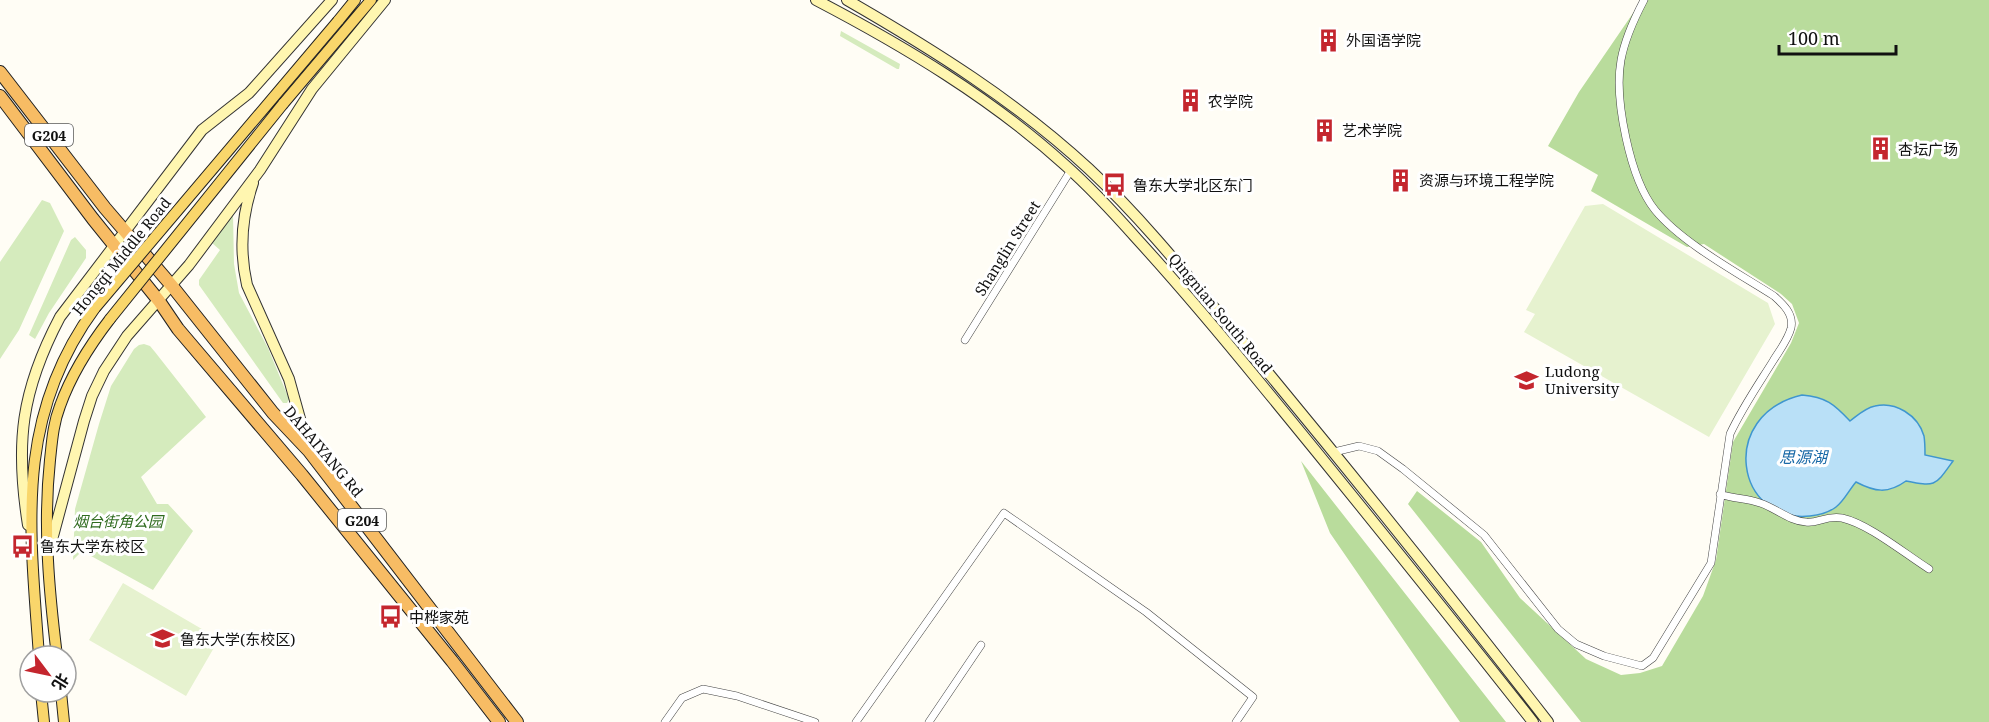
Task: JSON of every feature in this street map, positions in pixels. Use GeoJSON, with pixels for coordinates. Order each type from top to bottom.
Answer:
{"type":"FeatureCollection","features":[{"type":"Feature","properties":{"kind":"highway","name":"G204"},"geometry":{"type":"LineString","coordinates":[[0,72],[125,233]]}},
{"type":"Feature","properties":{"kind":"highway","name":"G204"},"geometry":{"type":"LineString","coordinates":[[0,96],[186,339],[302,475],[499,722]]}},
{"type":"Feature","properties":{"kind":"highway","name":"DAHAIYANG Rd"},"geometry":{"type":"LineString","coordinates":[[125,233],[172,286],[191,313],[273,413],[309,451],[517,722]]}},
{"type":"Feature","properties":{"kind":"main road"},"geometry":{"type":"LineString","coordinates":[[30,535],[22,466],[25,408],[45,345],[60,317],[207,124],[249,93],[332,0]]}},
{"type":"Feature","properties":{"kind":"main road","name":"Hongqi Middle Road"},"geometry":{"type":"LineString","coordinates":[[38,644],[30,535],[33,484],[39,427],[58,369],[95,308],[355,0]]}},
{"type":"Feature","properties":{"kind":"main road","name":"Hongqi Middle Road"},"geometry":{"type":"LineString","coordinates":[[56,644],[47,560],[47,486],[53,429],[60,406],[74,377],[100,332],[283,104],[352,33],[371,0]]}},
{"type":"Feature","properties":{"kind":"main road"},"geometry":{"type":"LineString","coordinates":[[47,560],[92,396],[104,371],[127,336],[172,286],[260,170],[312,89],[352,33],[385,0]]}},
{"type":"Feature","properties":{"kind":"main road","name":"Qingnian South Road"},"geometry":{"type":"LineString","coordinates":[[816,0],[903,48],[954,80],[1009,119],[1071,170],[1108,207],[1189,296],[1343,483],[1533,722]]}},
{"type":"Feature","properties":{"kind":"main road","name":"Qingnian South Road"},"geometry":{"type":"LineString","coordinates":[[847,0],[961,69],[1016,109],[1088,168],[1145,228],[1334,452],[1548,722]]}},
{"type":"Feature","properties":{"kind":"main road"},"geometry":{"type":"LineString","coordinates":[[260,170],[247,202],[243,221],[241,253],[243,269],[247,285],[289,379],[309,451]]}},
{"type":"Feature","properties":{"kind":"main road"},"geometry":{"type":"LineString","coordinates":[[42,704],[44,722]]}},
{"type":"Feature","properties":{"kind":"main road"},"geometry":{"type":"LineString","coordinates":[[62,704],[64,722]]}},
{"type":"Feature","properties":{"kind":"street"},"geometry":{"type":"LineString","coordinates":[[1334,452],[1359,446],[1378,451],[1403,469],[1484,535],[1558,629],[1576,644],[1604,656],[1642,666],[1653,658],[1711,563],[1730,434],[1737,418],[1785,342],[1791,327],[1791,320],[1783,304],[1774,296],[1699,248],[1677,230],[1655,210],[1641,189],[1631,163],[1626,137],[1620,93],[1620,72],[1630,27],[1644,0]]}},
{"type":"Feature","properties":{"kind":"street","name":"Shanglin Street"},"geometry":{"type":"LineString","coordinates":[[965,340],[1071,170]]}},
{"type":"Feature","properties":{"kind":"street"},"geometry":{"type":"LineString","coordinates":[[1720,494],[1730,498],[1758,502],[1783,515],[1808,523],[1825,517],[1855,522],[1929,569]]}},
{"type":"Feature","properties":{"kind":"street"},"geometry":{"type":"LineString","coordinates":[[856,722],[1004,513],[1146,612],[1253,697],[1236,722]]}},
{"type":"Feature","properties":{"kind":"street"},"geometry":{"type":"LineString","coordinates":[[929,722],[981,645]]}},
{"type":"Feature","properties":{"kind":"street"},"geometry":{"type":"LineString","coordinates":[[665,722],[682,698],[703,689],[737,696],[815,722]]}},
{"type":"Feature","properties":{"kind":"green space"},"geometry":{"type":"Polygon","coordinates":[[[1642,0],[1989,0],[1989,722],[1581,722],[1408,504],[1417,491],[1481,542],[1520,598],[1586,659],[1621,675],[1640,673],[1662,666],[1703,596],[1716,560],[1733,442],[1791,343],[1799,323],[1792,304],[1781,294],[1704,244],[1687,247],[1591,191],[1598,175],[1548,146],[1579,92],[1642,0]]]}},
{"type":"Feature","properties":{"kind":"green space"},"geometry":{"type":"Polygon","coordinates":[[[841,31],[900,64],[899,69],[840,36],[841,31]]]}},
{"type":"Feature","properties":{"kind":"green space"},"geometry":{"type":"Polygon","coordinates":[[[42,200],[50,203],[64,231],[19,330],[0,359],[0,262],[42,200]]]}},
{"type":"Feature","properties":{"kind":"green space"},"geometry":{"type":"Polygon","coordinates":[[[1603,204],[1768,303],[1775,324],[1709,437],[1524,332],[1535,314],[1526,310],[1585,206],[1603,204]]]}},
{"type":"Feature","properties":{"kind":"green space"},"geometry":{"type":"Polygon","coordinates":[[[233,214],[234,264],[239,293],[268,348],[289,399],[287,403],[283,403],[199,285],[199,280],[220,250],[212,243],[233,214]]]}},
{"type":"Feature","properties":{"kind":"green space"},"geometry":{"type":"Polygon","coordinates":[[[75,237],[86,250],[86,258],[49,313],[35,339],[29,335],[71,240],[75,237]]]}},
{"type":"Feature","properties":{"kind":"green space","name":"烟台街角公园"},"geometry":{"type":"Polygon","coordinates":[[[144,344],[150,346],[206,417],[141,477],[157,504],[168,504],[193,531],[153,590],[82,551],[73,560],[75,509],[111,386],[134,349],[144,344]]]}},
{"type":"Feature","properties":{"kind":"green space"},"geometry":{"type":"Polygon","coordinates":[[[1301,461],[1506,722],[1460,722],[1330,533],[1301,461]]]}},
{"type":"Feature","properties":{"kind":"green space"},"geometry":{"type":"Polygon","coordinates":[[[123,583],[219,639],[186,696],[89,640],[123,583]]]}},
{"type":"Feature","properties":{"kind":"water","name":"思源湖"},"geometry":{"type":"Polygon","coordinates":[[[1802,395],[1829,402],[1850,421],[1871,407],[1883,405],[1905,411],[1921,428],[1925,455],[1953,461],[1934,483],[1906,481],[1887,490],[1875,490],[1856,482],[1842,502],[1830,511],[1810,516],[1785,514],[1766,503],[1753,487],[1746,466],[1748,444],[1757,423],[1775,406],[1802,395]]]}},
{"type":"Feature","properties":{"kind":"place","name":"外国语学院"},"geometry":{"type":"Point","coordinates":[1328,40]}},
{"type":"Feature","properties":{"kind":"place","name":"农学院"},"geometry":{"type":"Point","coordinates":[1190,101]}},
{"type":"Feature","properties":{"kind":"place","name":"艺术学院"},"geometry":{"type":"Point","coordinates":[1324,130]}},
{"type":"Feature","properties":{"kind":"place","name":"杏坛广场"},"geometry":{"type":"Point","coordinates":[1880,149]}},
{"type":"Feature","properties":{"kind":"place","name":"资源与环境工程学院"},"geometry":{"type":"Point","coordinates":[1401,180]}},
{"type":"Feature","properties":{"kind":"place","name":"鲁东大学北区东门"},"geometry":{"type":"Point","coordinates":[1115,185]}},
{"type":"Feature","properties":{"kind":"place","name":"Ludong University"},"geometry":{"type":"Point","coordinates":[1527,380]}},
{"type":"Feature","properties":{"kind":"place","name":"鲁东大学东校区"},"geometry":{"type":"Point","coordinates":[22,546]}},
{"type":"Feature","properties":{"kind":"place","name":"中桦家苑"},"geometry":{"type":"Point","coordinates":[391,617]}},
{"type":"Feature","properties":{"kind":"place","name":"鲁东大学(东校区)"},"geometry":{"type":"Point","coordinates":[162,639]}}]}
